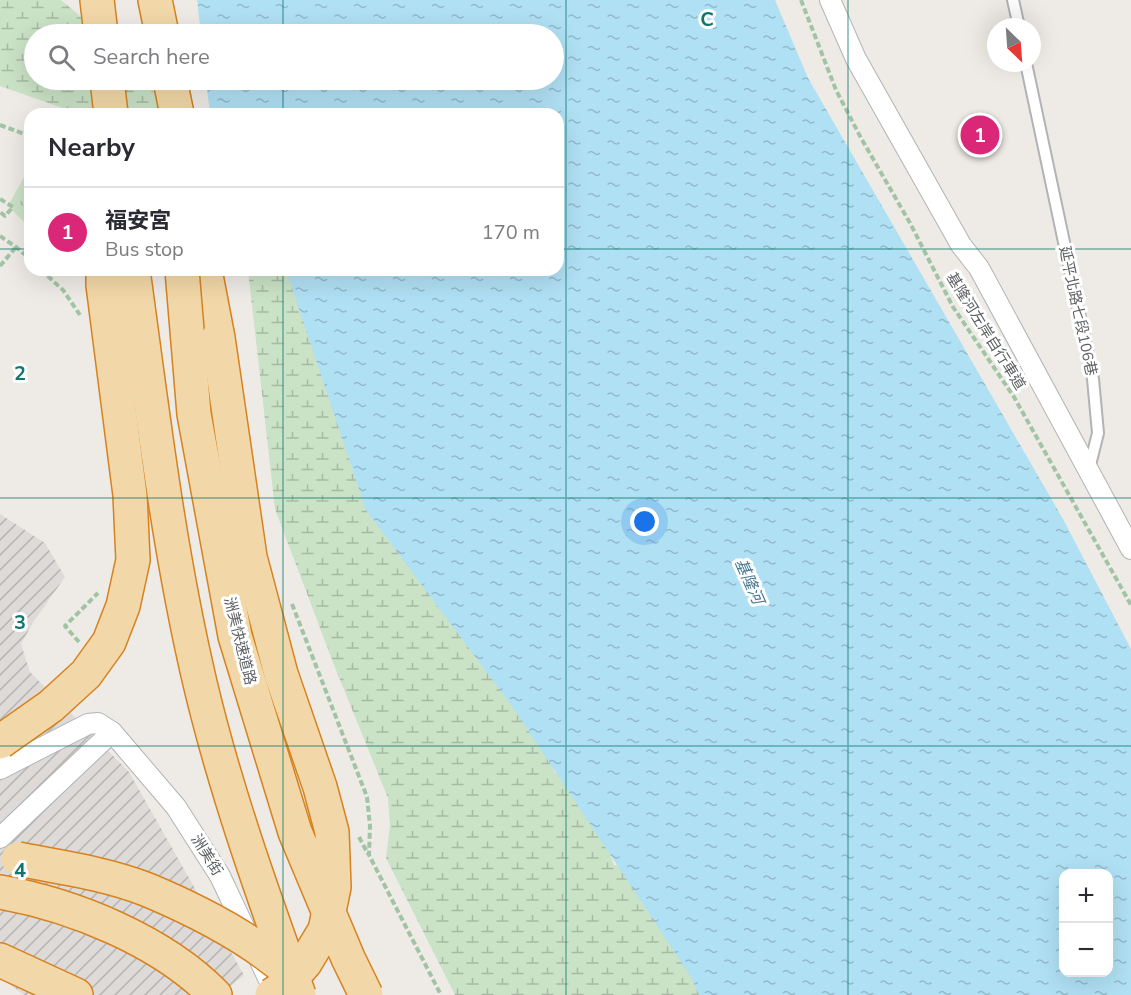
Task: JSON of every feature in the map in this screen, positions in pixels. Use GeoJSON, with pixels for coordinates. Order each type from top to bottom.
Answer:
{"type":"FeatureCollection","features":[{"type":"Feature","properties":{"kind":"highway"},"geometry":{"type":"LineString","coordinates":[[97,0],[100,24]]}},
{"type":"Feature","properties":{"kind":"highway"},"geometry":{"type":"LineString","coordinates":[[154,0],[155,24]]}},
{"type":"Feature","properties":{"kind":"highway"},"geometry":{"type":"LineString","coordinates":[[154,0],[160,24]]}},
{"type":"Feature","properties":{"kind":"highway"},"geometry":{"type":"LineString","coordinates":[[104,108],[105,90]]}},
{"type":"Feature","properties":{"kind":"highway"},"geometry":{"type":"LineString","coordinates":[[107,90],[110,108]]}},
{"type":"Feature","properties":{"kind":"highway"},"geometry":{"type":"LineString","coordinates":[[162,90],[164,108]]}},
{"type":"Feature","properties":{"kind":"highway"},"geometry":{"type":"LineString","coordinates":[[172,90],[176,108]]}},
{"type":"Feature","properties":{"kind":"highway"},"geometry":{"type":"LineString","coordinates":[[0,742],[51,706],[86,674],[109,642],[123,606],[133,560],[130,495],[103,276]]}},
{"type":"Feature","properties":{"kind":"highway"},"geometry":{"type":"LineString","coordinates":[[134,276],[176,568],[200,684],[247,848],[299,995]]}},
{"type":"Feature","properties":{"kind":"highway","name":"洲美快速道路"},"geometry":{"type":"LineString","coordinates":[[182,276],[194,414],[235,636],[295,832],[366,995]]}},
{"type":"Feature","properties":{"kind":"highway"},"geometry":{"type":"LineString","coordinates":[[206,276],[218,338],[250,558],[281,674],[320,787],[332,832],[334,887],[325,930],[305,963],[274,995]]}},
{"type":"Feature","properties":{"kind":"highway"},"geometry":{"type":"LineString","coordinates":[[0,859],[18,859],[77,870],[147,890],[226,928],[269,954],[315,995]]}},
{"type":"Feature","properties":{"kind":"highway"},"geometry":{"type":"LineString","coordinates":[[0,892],[22,896],[89,918],[143,941],[197,976],[215,995]]}},
{"type":"Feature","properties":{"kind":"highway"},"geometry":{"type":"LineString","coordinates":[[0,960],[76,995]]}},
{"type":"Feature","properties":{"kind":"street"},"geometry":{"type":"LineString","coordinates":[[830,0],[856,58],[961,245],[979,267],[1131,549]]}},
{"type":"Feature","properties":{"kind":"street"},"geometry":{"type":"LineString","coordinates":[[0,768],[88,724],[98,723],[112,732],[0,838]]}},
{"type":"Feature","properties":{"kind":"street","name":"洲美街"},"geometry":{"type":"LineString","coordinates":[[112,732],[176,807],[220,876],[274,995]]}},
{"type":"Feature","properties":{"kind":"lane"},"geometry":{"type":"LineString","coordinates":[[1013,0],[1016,18]]}},
{"type":"Feature","properties":{"kind":"lane","name":"延平北路七段106巷"},"geometry":{"type":"LineString","coordinates":[[1028,72],[1093,379],[1098,433],[1088,472]]}},
{"type":"Feature","properties":{"kind":"path","name":"基隆河左岸自行車道"},"geometry":{"type":"LineString","coordinates":[[801,0],[836,90],[861,138],[953,306],[1014,397],[1131,605]]}},
{"type":"Feature","properties":{"kind":"path"},"geometry":{"type":"LineString","coordinates":[[0,125],[24,133]]}},
{"type":"Feature","properties":{"kind":"path"},"geometry":{"type":"LineString","coordinates":[[0,199],[13,207],[5,216],[0,212]]}},
{"type":"Feature","properties":{"kind":"path"},"geometry":{"type":"LineString","coordinates":[[0,236],[24,254]]}},
{"type":"Feature","properties":{"kind":"path"},"geometry":{"type":"LineString","coordinates":[[0,266],[16,247]]}},
{"type":"Feature","properties":{"kind":"path"},"geometry":{"type":"LineString","coordinates":[[79,641],[65,626],[98,593]]}},
{"type":"Feature","properties":{"kind":"path"},"geometry":{"type":"LineString","coordinates":[[394,903],[441,995]]}},
{"type":"Feature","properties":{"kind":"shaded area"},"geometry":{"type":"Polygon","coordinates":[[[0,514],[45,543],[65,577],[21,644],[30,672],[129,772],[244,975],[220,995],[24,995],[0,977],[0,514]]]}},
{"type":"Feature","properties":{"kind":"green space"},"geometry":{"type":"Polygon","coordinates":[[[0,0],[64,0],[93,24],[24,24],[24,90],[155,90],[172,108],[63,108],[0,86],[0,0]]]}},
{"type":"Feature","properties":{"kind":"green space"},"geometry":{"type":"Polygon","coordinates":[[[24,177],[24,222],[8,206],[24,177]]]}},
{"type":"Feature","properties":{"kind":"green space"},"geometry":{"type":"Polygon","coordinates":[[[249,276],[311,276],[547,749],[555,773],[566,779],[603,834],[614,865],[642,868],[721,995],[455,995],[386,858],[390,825],[388,798],[334,665],[275,509],[249,276]]]}},
{"type":"Feature","properties":{"kind":"water","name":"基隆河"},"geometry":{"type":"Polygon","coordinates":[[[64,0],[775,0],[808,78],[1063,519],[1131,649],[1131,995],[699,995],[691,977],[514,709],[366,510],[288,276],[564,276],[564,108],[172,108],[155,90],[564,90],[564,24],[93,24],[64,0]]]}},
{"type":"Feature","properties":{"kind":"pier"},"geometry":{"type":"Polygon","coordinates":[[[61,0],[197,0],[200,24],[89,24],[61,0]]]}},
{"type":"Feature","properties":{"kind":"pier"},"geometry":{"type":"Polygon","coordinates":[[[152,90],[207,90],[209,108],[169,108],[152,90]]]}},
{"type":"Feature","properties":{"kind":"place","name":"福安宮"},"geometry":{"type":"Point","coordinates":[980,135]}}]}
